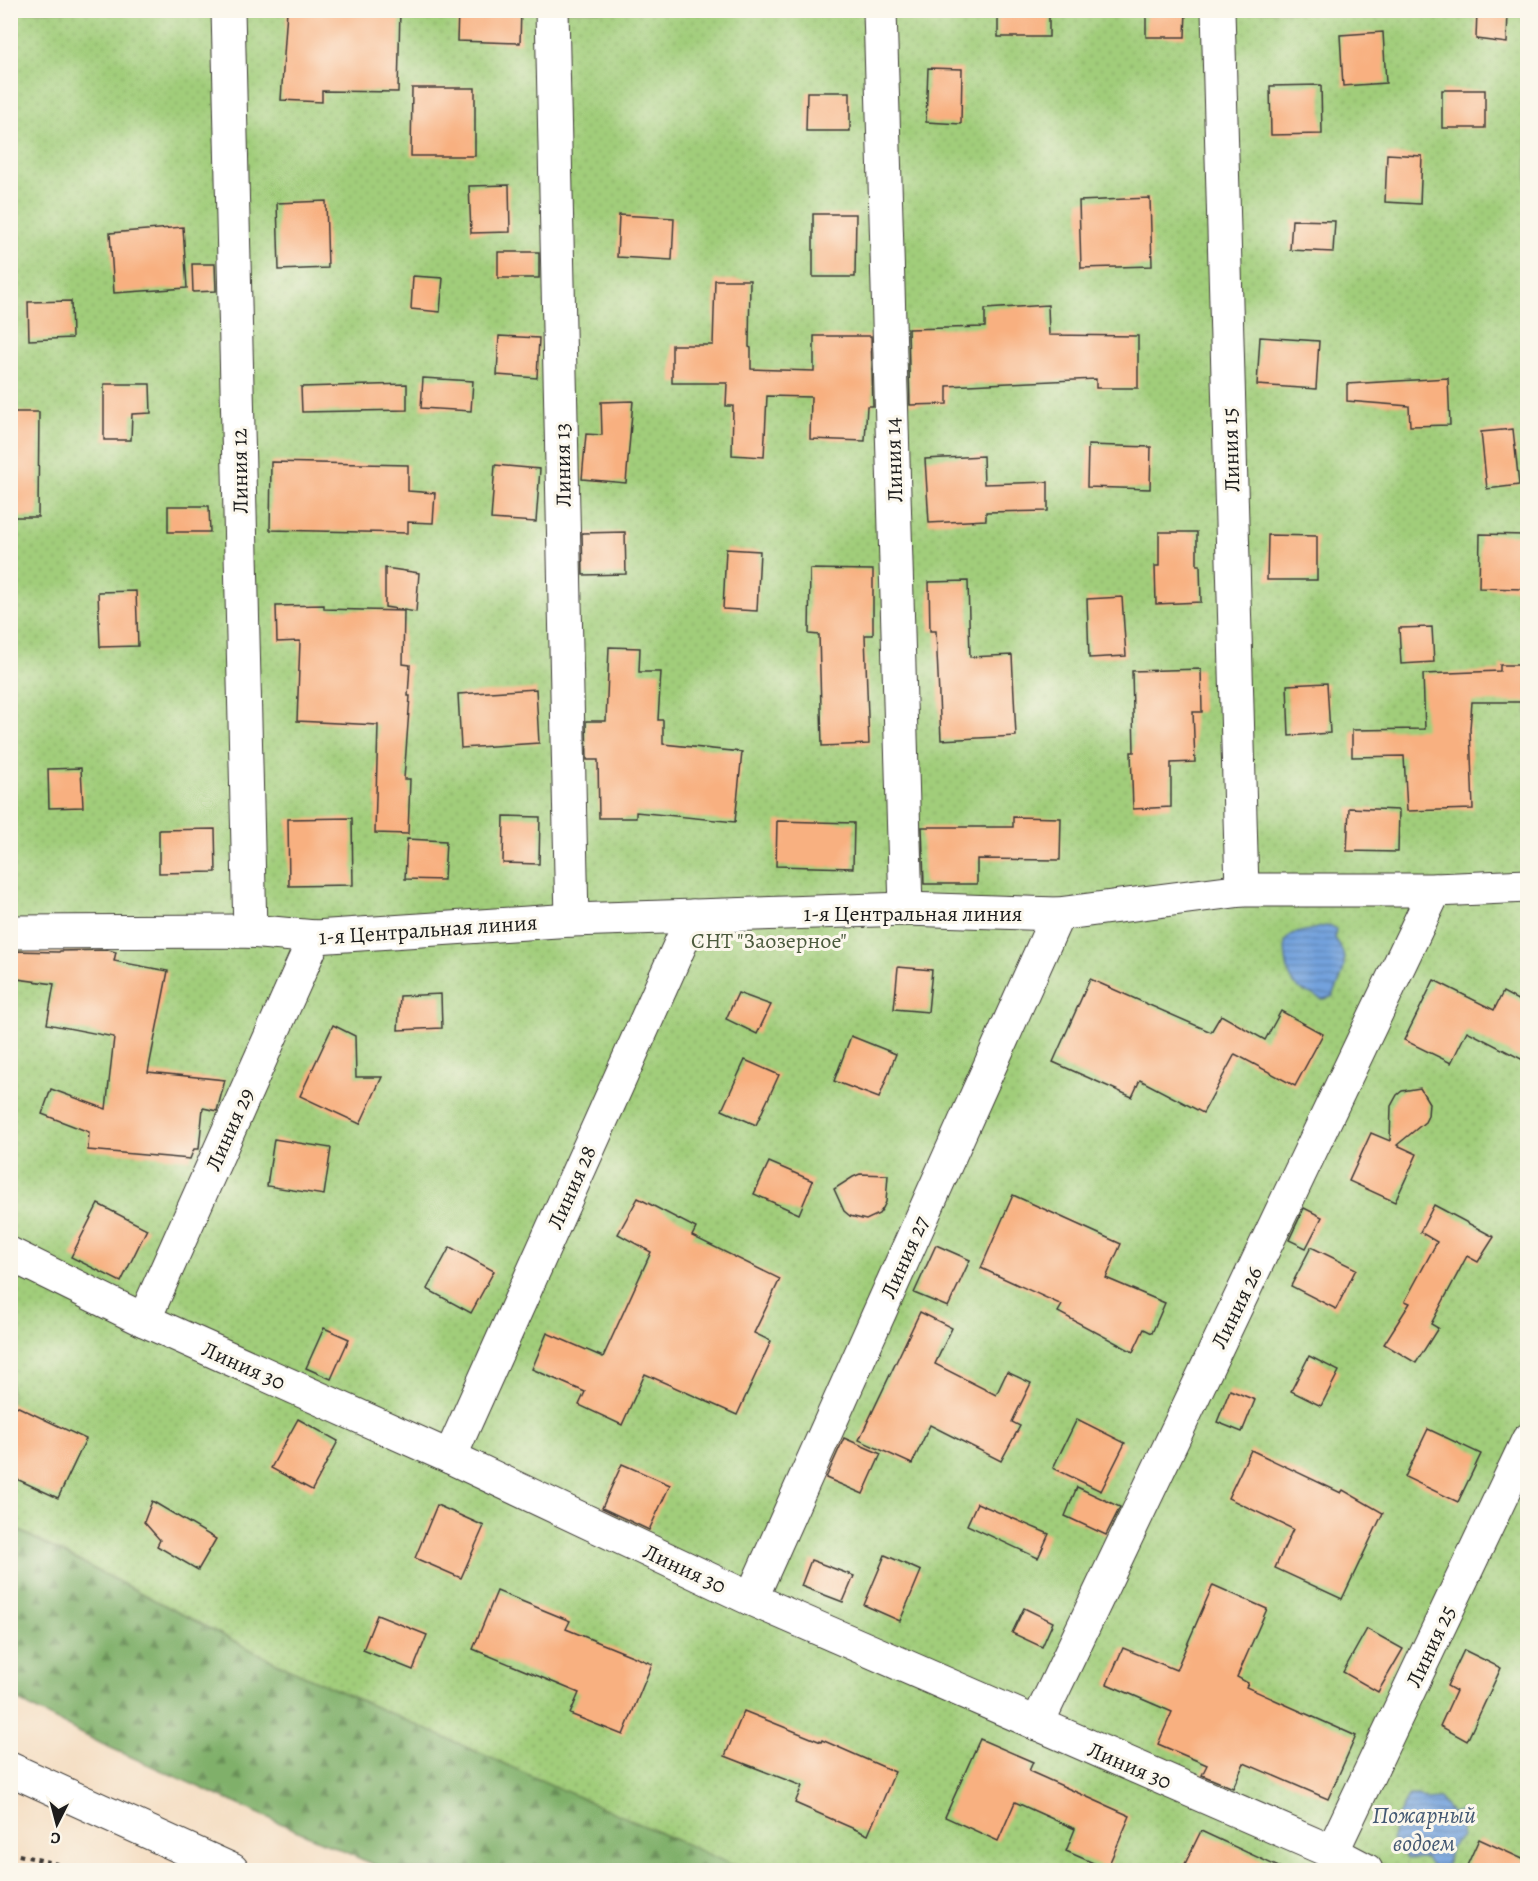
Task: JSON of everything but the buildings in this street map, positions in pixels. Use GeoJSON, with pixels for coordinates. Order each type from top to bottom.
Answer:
{"type":"FeatureCollection","features":[{"type":"Feature","properties":{"kind":"street","name":"Линия 12"},"geometry":{"type":"LineString","coordinates":[[228,10],[250,931]]}},
{"type":"Feature","properties":{"kind":"street","name":"Линия 13"},"geometry":{"type":"LineString","coordinates":[[552,10],[572,920]]}},
{"type":"Feature","properties":{"kind":"street","name":"Линия 14"},"geometry":{"type":"LineString","coordinates":[[880,10],[906,909]]}},
{"type":"Feature","properties":{"kind":"street","name":"Линия 15"},"geometry":{"type":"LineString","coordinates":[[1218,10],[1242,890]]}},
{"type":"Feature","properties":{"kind":"street","name":"1-я Центральная линия"},"geometry":{"type":"LineString","coordinates":[[10,932],[250,931],[315,937],[572,920],[906,909],[1058,914],[1242,890],[1435,890],[1527,885]]}},
{"type":"Feature","properties":{"kind":"street","name":"Линия 26"},"geometry":{"type":"LineString","coordinates":[[1037,1724],[1435,890]]}},
{"type":"Feature","properties":{"kind":"street","name":"Линия 27"},"geometry":{"type":"LineString","coordinates":[[751,1599],[1058,914]]}},
{"type":"Feature","properties":{"kind":"street","name":"Линия 28"},"geometry":{"type":"LineString","coordinates":[[450,1457],[693,916]]}},
{"type":"Feature","properties":{"kind":"street","name":"Линия 29"},"geometry":{"type":"LineString","coordinates":[[144,1320],[315,937]]}},
{"type":"Feature","properties":{"kind":"street","name":"Линия 30"},"geometry":{"type":"LineString","coordinates":[[10,1254],[144,1320],[450,1457],[751,1599],[1332,1852],[1366,1870]]}},
{"type":"Feature","properties":{"kind":"street","name":"Линия 25"},"geometry":{"type":"LineString","coordinates":[[1332,1852],[1527,1440]]}},
{"type":"Feature","properties":{"kind":"street"},"geometry":{"type":"LineString","coordinates":[[10,1769],[232,1870]]}},
{"type":"Feature","properties":{"kind":"path"},"geometry":{"type":"LineString","coordinates":[[10,1852],[85,1870]]}},
{"type":"Feature","properties":{"kind":"green space","name":"СНТ \"Заозерное\""},"geometry":{"type":"Polygon","coordinates":[[[10,11],[1527,11],[1527,1870],[744,1870],[281,1665],[11,1526],[10,11]]]}},
{"type":"Feature","properties":{"kind":"green space"},"geometry":{"type":"Polygon","coordinates":[[[10,1526],[281,1665],[744,1870],[386,1870],[102,1744],[11,1697],[10,1526]]]}},
{"type":"Feature","properties":{"kind":"water"},"geometry":{"type":"Polygon","coordinates":[[[1330,925],[1336,929],[1335,938],[1343,953],[1344,967],[1333,996],[1322,999],[1301,990],[1294,984],[1287,966],[1285,941],[1292,934],[1330,925]]]}},
{"type":"Feature","properties":{"kind":"water","name":"Пожарный водоем"},"geometry":{"type":"Polygon","coordinates":[[[1409,1795],[1418,1795],[1426,1800],[1440,1799],[1451,1813],[1462,1811],[1461,1837],[1451,1848],[1445,1869],[1435,1870],[1426,1858],[1407,1859],[1392,1839],[1398,1816],[1409,1795]]]}}]}
